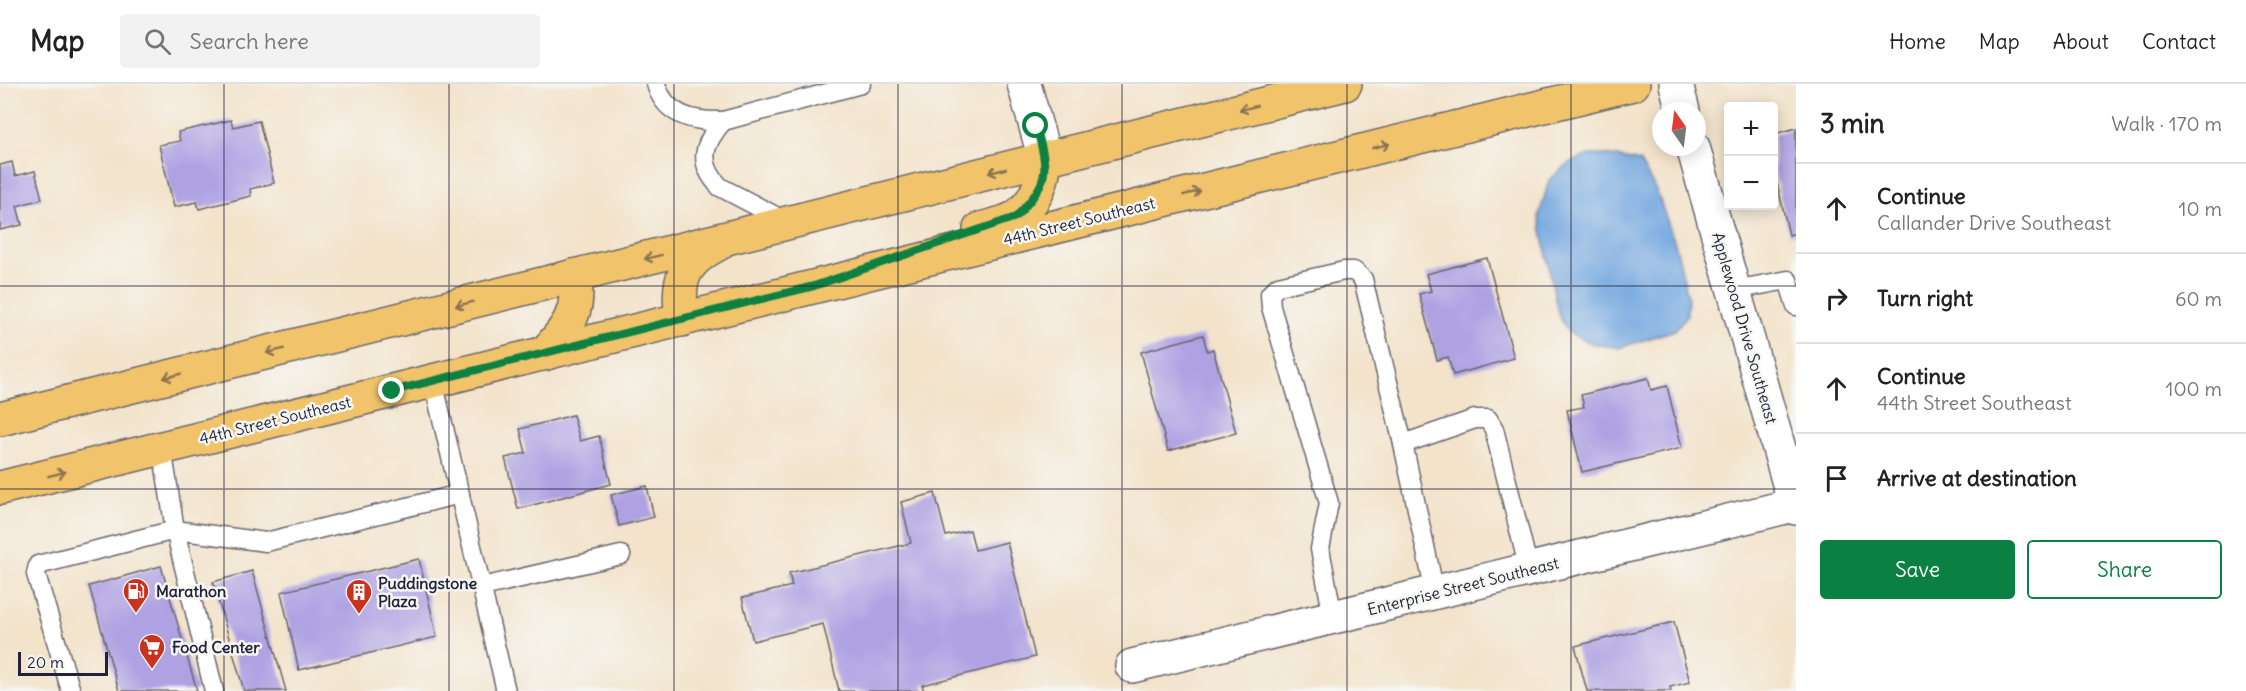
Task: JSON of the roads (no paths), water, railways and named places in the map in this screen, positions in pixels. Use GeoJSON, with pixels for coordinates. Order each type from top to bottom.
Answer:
{"type":"FeatureCollection","features":[{"type":"Feature","properties":{"kind":"main road"},"geometry":{"type":"LineString","coordinates":[[0,419],[1345,84]]}},
{"type":"Feature","properties":{"kind":"main road","name":"44th Street Southeast"},"geometry":{"type":"LineString","coordinates":[[0,488],[1633,84]]}},
{"type":"Feature","properties":{"kind":"main road"},"geometry":{"type":"LineString","coordinates":[[814,286],[1016,217],[1035,196],[1044,178],[1045,159]]}},
{"type":"Feature","properties":{"kind":"main road"},"geometry":{"type":"LineString","coordinates":[[682,320],[679,292],[686,270],[701,252],[730,237]]}},
{"type":"Feature","properties":{"kind":"main road"},"geometry":{"type":"LineString","coordinates":[[544,354],[563,333],[576,305],[578,292],[573,276]]}},
{"type":"Feature","properties":{"kind":"street"},"geometry":{"type":"LineString","coordinates":[[1024,84],[1045,159]]}},
{"type":"Feature","properties":{"kind":"street"},"geometry":{"type":"LineString","coordinates":[[1676,84],[1681,102]]}},
{"type":"Feature","properties":{"kind":"street","name":"Applewood Drive Southeast"},"geometry":{"type":"LineString","coordinates":[[1696,156],[1794,494]]}},
{"type":"Feature","properties":{"kind":"street","name":"Enterprise Street Southeast"},"geometry":{"type":"LineString","coordinates":[[1132,666],[1530,570],[1794,494]]}},
{"type":"Feature","properties":{"kind":"lane"},"geometry":{"type":"LineString","coordinates":[[656,84],[664,103],[683,116],[704,122],[723,121],[861,84]]}},
{"type":"Feature","properties":{"kind":"lane"},"geometry":{"type":"LineString","coordinates":[[723,121],[712,134],[707,146],[705,158],[707,170],[713,180],[720,187],[789,223]]}},
{"type":"Feature","properties":{"kind":"lane"},"geometry":{"type":"LineString","coordinates":[[1333,617],[1320,549],[1329,503],[1271,306],[1270,294],[1278,286],[1344,271],[1354,271],[1363,279],[1403,444],[1435,593]]}},
{"type":"Feature","properties":{"kind":"lane"},"geometry":{"type":"LineString","coordinates":[[1734,290],[1788,280],[1796,306]]}},
{"type":"Feature","properties":{"kind":"lane"},"geometry":{"type":"LineString","coordinates":[[433,381],[506,691]]}},
{"type":"Feature","properties":{"kind":"lane"},"geometry":{"type":"LineString","coordinates":[[1403,444],[1475,419],[1488,419],[1494,429],[1530,570]]}},
{"type":"Feature","properties":{"kind":"lane"},"geometry":{"type":"LineString","coordinates":[[162,448],[175,530],[214,691]]}},
{"type":"Feature","properties":{"kind":"lane"},"geometry":{"type":"LineString","coordinates":[[70,691],[36,574],[38,565],[175,530],[266,542],[460,494]]}},
{"type":"Feature","properties":{"kind":"lane"},"geometry":{"type":"LineString","coordinates":[[482,587],[621,555]]}},
{"type":"Feature","properties":{"kind":"water"},"geometry":{"type":"Polygon","coordinates":[[[1589,155],[1607,155],[1640,162],[1657,192],[1676,246],[1688,297],[1687,315],[1675,330],[1619,348],[1590,343],[1568,332],[1558,314],[1539,216],[1549,180],[1571,162],[1589,155]]]}},
{"type":"Feature","properties":{"kind":"place","name":"Marathon"},"geometry":{"type":"Point","coordinates":[136,614]}},
{"type":"Feature","properties":{"kind":"place","name":"Puddingstone Plaza"},"geometry":{"type":"Point","coordinates":[359,615]}},
{"type":"Feature","properties":{"kind":"place","name":"Food Center"},"geometry":{"type":"Point","coordinates":[152,670]}}]}
